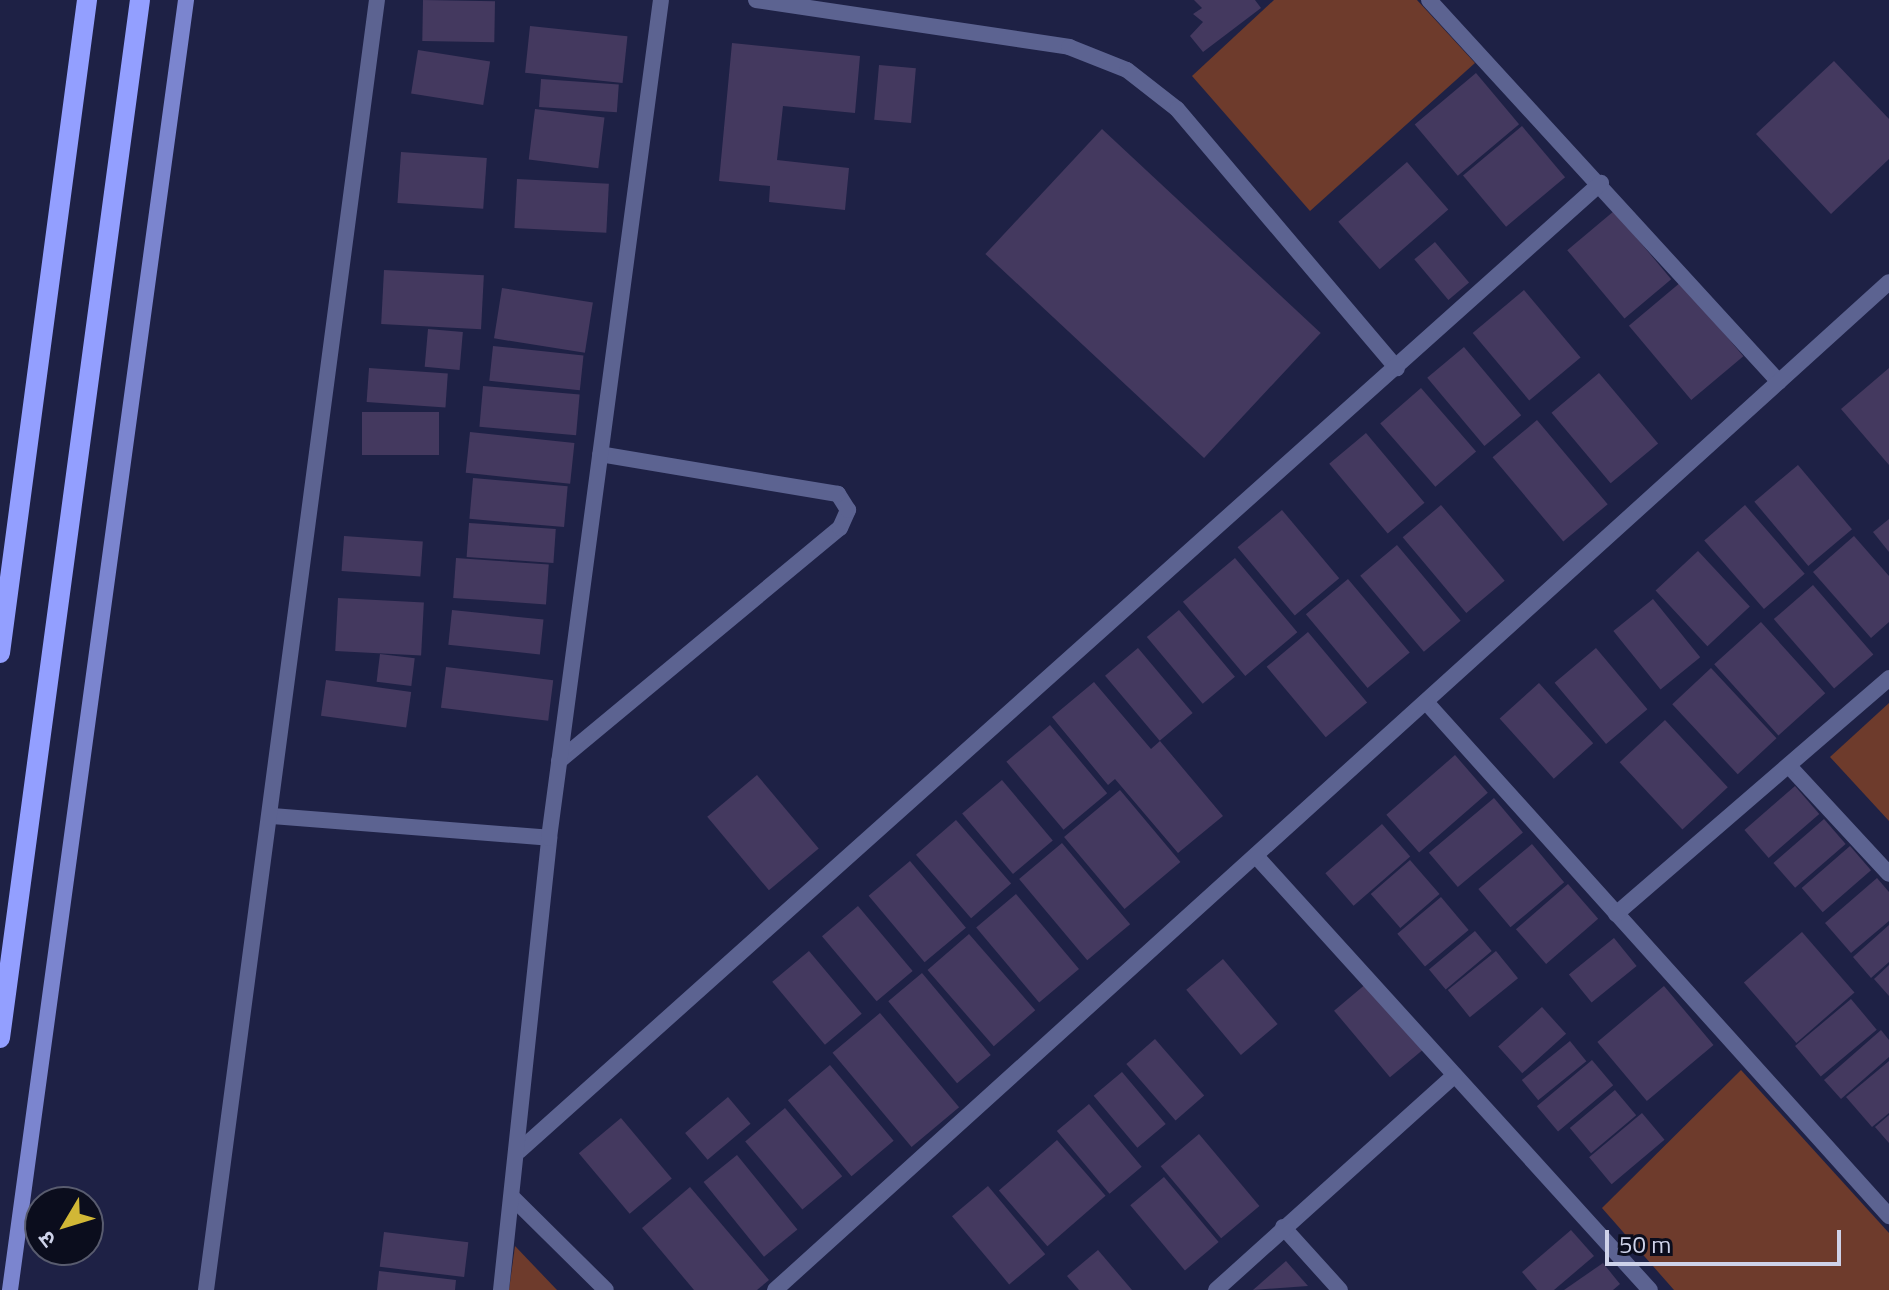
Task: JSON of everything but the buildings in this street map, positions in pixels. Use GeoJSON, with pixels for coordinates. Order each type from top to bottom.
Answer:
{"type":"FeatureCollection","features":[{"type":"Feature","properties":{"kind":"main road"},"geometry":{"type":"LineString","coordinates":[[0,653],[87,0]]}},
{"type":"Feature","properties":{"kind":"main road"},"geometry":{"type":"LineString","coordinates":[[0,1038],[140,0]]}},
{"type":"Feature","properties":{"kind":"street"},"geometry":{"type":"LineString","coordinates":[[10,1290],[186,0]]}},
{"type":"Feature","properties":{"kind":"street"},"geometry":{"type":"LineString","coordinates":[[206,1290],[272,816],[377,0]]}},
{"type":"Feature","properties":{"kind":"street"},"geometry":{"type":"LineString","coordinates":[[501,1290],[514,1199],[549,838],[661,0]]}},
{"type":"Feature","properties":{"kind":"street"},"geometry":{"type":"LineString","coordinates":[[756,0],[1069,47],[1127,70],[1177,109],[1397,368]]}},
{"type":"Feature","properties":{"kind":"street"},"geometry":{"type":"LineString","coordinates":[[1429,0],[1601,183],[1779,382]]}},
{"type":"Feature","properties":{"kind":"street"},"geometry":{"type":"LineString","coordinates":[[519,1151],[1601,183]]}},
{"type":"Feature","properties":{"kind":"street"},"geometry":{"type":"LineString","coordinates":[[775,1290],[1889,282]]}},
{"type":"Feature","properties":{"kind":"street"},"geometry":{"type":"LineString","coordinates":[[559,761],[840,528],[848,510],[838,494],[600,454]]}},
{"type":"Feature","properties":{"kind":"street"},"geometry":{"type":"LineString","coordinates":[[1616,914],[1889,678]]}},
{"type":"Feature","properties":{"kind":"street"},"geometry":{"type":"LineString","coordinates":[[1426,702],[1889,1216]]}},
{"type":"Feature","properties":{"kind":"street"},"geometry":{"type":"LineString","coordinates":[[1789,766],[1889,874]]}},
{"type":"Feature","properties":{"kind":"street"},"geometry":{"type":"LineString","coordinates":[[272,816],[549,838]]}},
{"type":"Feature","properties":{"kind":"street"},"geometry":{"type":"LineString","coordinates":[[1256,856],[1650,1290]]}},
{"type":"Feature","properties":{"kind":"street"},"geometry":{"type":"LineString","coordinates":[[1216,1290],[1455,1075]]}},
{"type":"Feature","properties":{"kind":"street"},"geometry":{"type":"LineString","coordinates":[[514,1199],[606,1290]]}},
{"type":"Feature","properties":{"kind":"street"},"geometry":{"type":"LineString","coordinates":[[1283,1227],[1340,1290]]}},
{"type":"Feature","properties":{"kind":"shaded area"},"geometry":{"type":"Polygon","coordinates":[[[1274,0],[1417,0],[1475,63],[1310,211],[1192,76],[1274,0]]]}},
{"type":"Feature","properties":{"kind":"shaded area"},"geometry":{"type":"Polygon","coordinates":[[[1889,703],[1889,821],[1830,757],[1889,703]]]}},
{"type":"Feature","properties":{"kind":"shaded area"},"geometry":{"type":"Polygon","coordinates":[[[1741,1070],[1889,1233],[1889,1290],[1674,1290],[1602,1208],[1741,1070]]]}},
{"type":"Feature","properties":{"kind":"shaded area"},"geometry":{"type":"Polygon","coordinates":[[[515,1246],[557,1290],[509,1290],[515,1246]]]}}]}
